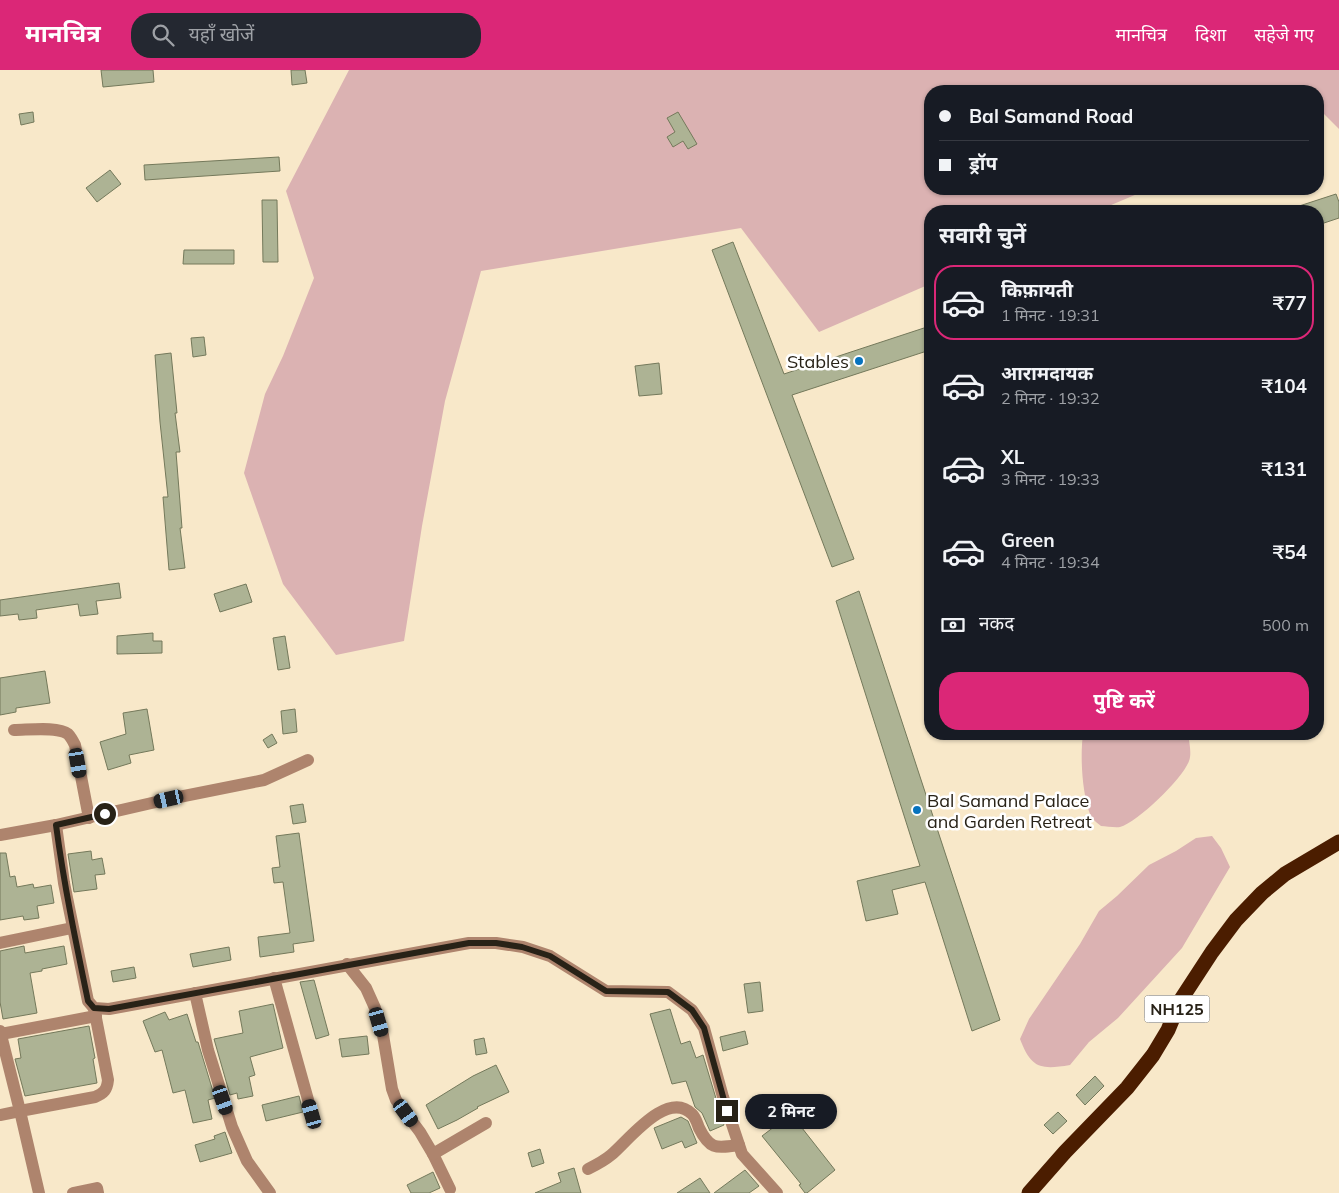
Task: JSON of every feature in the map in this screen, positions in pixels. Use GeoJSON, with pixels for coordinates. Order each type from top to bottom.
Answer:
{"type":"FeatureCollection","features":[{"type":"Feature","properties":{"kind":"highway","name":"NH125"},"geometry":{"type":"LineString","coordinates":[[1029,1193],[1065,1152],[1127,1088],[1153,1056],[1168,1030],[1180,1001],[1212,952],[1236,920],[1262,893],[1285,874],[1339,842]]}},
{"type":"Feature","properties":{"kind":"street"},"geometry":{"type":"LineString","coordinates":[[14,730],[51,730],[62,731],[70,735],[75,745],[88,818]]}},
{"type":"Feature","properties":{"kind":"street"},"geometry":{"type":"LineString","coordinates":[[0,835],[56,825],[169,799],[264,780],[308,760]]}},
{"type":"Feature","properties":{"kind":"street"},"geometry":{"type":"LineString","coordinates":[[0,1115],[95,1097],[104,1093],[108,1088],[95,1012],[88,1001],[72,928],[56,825]]}},
{"type":"Feature","properties":{"kind":"street"},"geometry":{"type":"LineString","coordinates":[[0,943],[72,928]]}},
{"type":"Feature","properties":{"kind":"street"},"geometry":{"type":"LineString","coordinates":[[38,1193],[0,1032],[109,1009],[347,964],[469,943],[496,943],[522,947],[550,956],[571,968],[593,985],[606,991],[668,992],[692,1010],[704,1028],[723,1097],[742,1154],[777,1193]]}},
{"type":"Feature","properties":{"kind":"street"},"geometry":{"type":"LineString","coordinates":[[347,964],[366,988],[375,1008],[383,1035],[392,1089],[396,1100],[433,1154],[450,1189]]}},
{"type":"Feature","properties":{"kind":"street"},"geometry":{"type":"LineString","coordinates":[[274,978],[312,1114]]}},
{"type":"Feature","properties":{"kind":"street"},"geometry":{"type":"LineString","coordinates":[[195,993],[218,1087],[232,1127],[247,1161],[270,1193]]}},
{"type":"Feature","properties":{"kind":"street"},"geometry":{"type":"LineString","coordinates":[[588,1169],[612,1155],[643,1124],[663,1110],[678,1108],[686,1110],[694,1116],[705,1140],[713,1146],[739,1145]]}},
{"type":"Feature","properties":{"kind":"street"},"geometry":{"type":"LineString","coordinates":[[433,1154],[486,1123]]}},
{"type":"Feature","properties":{"kind":"street"},"geometry":{"type":"LineString","coordinates":[[73,1193],[97,1188],[98,1193]]}},
{"type":"Feature","properties":{"kind":"shaded area"},"geometry":{"type":"Polygon","coordinates":[[[349,70],[1339,70],[1339,129],[1324,114],[1324,85],[924,85],[924,195],[1135,195],[1111,205],[924,205],[924,287],[819,332],[741,228],[481,271],[445,401],[422,526],[404,641],[336,655],[283,584],[244,473],[265,394],[283,356],[314,278],[286,191],[349,70]]]}},
{"type":"Feature","properties":{"kind":"shaded area"},"geometry":{"type":"Polygon","coordinates":[[[1082,740],[1189,740],[1190,758],[1178,778],[1159,799],[1138,817],[1120,827],[1101,826],[1091,816],[1087,805],[1083,785],[1082,740]]]}},
{"type":"Feature","properties":{"kind":"shaded area"},"geometry":{"type":"Polygon","coordinates":[[[1212,836],[1221,848],[1230,867],[1182,948],[1118,1018],[1089,1042],[1070,1065],[1044,1067],[1038,1065],[1028,1056],[1020,1039],[1029,1019],[1080,944],[1099,911],[1149,865],[1196,838],[1212,836]]]}},
{"type":"Feature","properties":{"kind":"building"},"geometry":{"type":"Polygon","coordinates":[[[101,70],[153,70],[154,82],[103,87],[101,70]]]}},
{"type":"Feature","properties":{"kind":"building"},"geometry":{"type":"Polygon","coordinates":[[[291,70],[305,70],[307,83],[292,85],[291,70]]]}},
{"type":"Feature","properties":{"kind":"building"},"geometry":{"type":"Polygon","coordinates":[[[33,112],[34,122],[21,125],[19,114],[33,112]]]}},
{"type":"Feature","properties":{"kind":"building"},"geometry":{"type":"Polygon","coordinates":[[[678,112],[697,144],[688,149],[683,141],[673,147],[667,137],[675,132],[667,118],[678,112]]]}},
{"type":"Feature","properties":{"kind":"building"},"geometry":{"type":"Polygon","coordinates":[[[279,157],[280,171],[145,180],[144,165],[279,157]]]}},
{"type":"Feature","properties":{"kind":"building"},"geometry":{"type":"Polygon","coordinates":[[[110,170],[121,184],[97,202],[86,188],[110,170]]]}},
{"type":"Feature","properties":{"kind":"building"},"geometry":{"type":"Polygon","coordinates":[[[1336,194],[1339,202],[1339,218],[1324,223],[1324,205],[1302,205],[1336,194]]]}},
{"type":"Feature","properties":{"kind":"building"},"geometry":{"type":"Polygon","coordinates":[[[262,200],[277,200],[278,262],[263,262],[262,200]]]}},
{"type":"Feature","properties":{"kind":"building"},"geometry":{"type":"Polygon","coordinates":[[[733,242],[784,374],[924,328],[924,352],[792,395],[854,559],[832,567],[712,250],[733,242]]]}},
{"type":"Feature","properties":{"kind":"building"},"geometry":{"type":"Polygon","coordinates":[[[184,250],[234,250],[234,264],[183,264],[184,250]]]}},
{"type":"Feature","properties":{"kind":"building"},"geometry":{"type":"Polygon","coordinates":[[[204,337],[206,355],[193,357],[191,338],[204,337]]]}},
{"type":"Feature","properties":{"kind":"building"},"geometry":{"type":"Polygon","coordinates":[[[171,353],[180,452],[176,452],[182,528],[180,528],[185,568],[169,570],[163,497],[168,497],[155,355],[171,353]]]}},
{"type":"Feature","properties":{"kind":"building"},"geometry":{"type":"Polygon","coordinates":[[[659,363],[662,394],[639,396],[635,366],[659,363]]]}},
{"type":"Feature","properties":{"kind":"building"},"geometry":{"type":"Polygon","coordinates":[[[119,583],[121,598],[96,601],[98,614],[80,616],[78,604],[36,610],[37,618],[19,620],[18,614],[0,616],[0,600],[119,583]]]}},
{"type":"Feature","properties":{"kind":"building"},"geometry":{"type":"Polygon","coordinates":[[[246,584],[252,602],[220,612],[214,594],[246,584]]]}},
{"type":"Feature","properties":{"kind":"building","name":"Bal Samand Palace and Garden Retreat"},"geometry":{"type":"Polygon","coordinates":[[[859,591],[1000,1020],[972,1031],[925,882],[892,890],[898,914],[866,921],[857,881],[920,866],[836,601],[859,591]]]}},
{"type":"Feature","properties":{"kind":"building"},"geometry":{"type":"Polygon","coordinates":[[[153,633],[153,641],[162,641],[162,653],[117,654],[117,636],[153,633]]]}},
{"type":"Feature","properties":{"kind":"building"},"geometry":{"type":"Polygon","coordinates":[[[285,636],[290,668],[278,670],[273,638],[285,636]]]}},
{"type":"Feature","properties":{"kind":"building"},"geometry":{"type":"Polygon","coordinates":[[[45,671],[50,703],[16,708],[16,712],[0,715],[0,678],[45,671]]]}},
{"type":"Feature","properties":{"kind":"building"},"geometry":{"type":"Polygon","coordinates":[[[147,709],[154,750],[129,755],[131,763],[108,770],[100,742],[126,734],[123,713],[147,709]]]}},
{"type":"Feature","properties":{"kind":"building"},"geometry":{"type":"Polygon","coordinates":[[[295,709],[297,732],[283,734],[281,711],[295,709]]]}},
{"type":"Feature","properties":{"kind":"building"},"geometry":{"type":"Polygon","coordinates":[[[272,734],[277,743],[268,748],[263,740],[272,734]]]}},
{"type":"Feature","properties":{"kind":"building"},"geometry":{"type":"Polygon","coordinates":[[[303,804],[306,822],[293,824],[290,806],[303,804]]]}},
{"type":"Feature","properties":{"kind":"building"},"geometry":{"type":"Polygon","coordinates":[[[299,833],[314,941],[293,944],[294,952],[260,957],[258,937],[290,933],[283,882],[274,883],[272,868],[280,867],[276,836],[299,833]]]}},
{"type":"Feature","properties":{"kind":"building"},"geometry":{"type":"Polygon","coordinates":[[[91,851],[92,860],[102,858],[105,874],[95,875],[97,889],[74,892],[68,854],[91,851]]]}},
{"type":"Feature","properties":{"kind":"building"},"geometry":{"type":"Polygon","coordinates":[[[0,853],[6,853],[10,877],[15,876],[17,887],[33,884],[34,888],[51,885],[54,903],[37,906],[39,918],[24,920],[23,916],[0,920],[0,853]]]}},
{"type":"Feature","properties":{"kind":"building"},"geometry":{"type":"Polygon","coordinates":[[[24,946],[25,953],[64,946],[67,964],[30,973],[37,1013],[3,1019],[0,1002],[0,951],[24,946]]]}},
{"type":"Feature","properties":{"kind":"building"},"geometry":{"type":"Polygon","coordinates":[[[229,947],[231,960],[193,967],[190,954],[229,947]]]}},
{"type":"Feature","properties":{"kind":"building"},"geometry":{"type":"Polygon","coordinates":[[[134,967],[136,978],[113,982],[111,971],[134,967]]]}},
{"type":"Feature","properties":{"kind":"building"},"geometry":{"type":"Polygon","coordinates":[[[314,980],[329,1035],[316,1039],[300,982],[314,980]]]}},
{"type":"Feature","properties":{"kind":"building"},"geometry":{"type":"Polygon","coordinates":[[[760,982],[763,1011],[748,1013],[744,984],[760,982]]]}},
{"type":"Feature","properties":{"kind":"building"},"geometry":{"type":"Polygon","coordinates":[[[273,1004],[283,1048],[250,1057],[255,1075],[249,1077],[253,1096],[238,1099],[237,1093],[230,1095],[214,1039],[243,1033],[239,1011],[273,1004]]]}},
{"type":"Feature","properties":{"kind":"building"},"geometry":{"type":"Polygon","coordinates":[[[670,1009],[681,1044],[690,1041],[696,1058],[703,1055],[724,1125],[710,1131],[702,1113],[695,1107],[686,1081],[672,1084],[650,1014],[670,1009]]]}},
{"type":"Feature","properties":{"kind":"building"},"geometry":{"type":"Polygon","coordinates":[[[165,1012],[169,1020],[187,1014],[196,1042],[198,1042],[215,1098],[208,1100],[212,1119],[193,1123],[185,1090],[173,1093],[162,1050],[155,1052],[143,1021],[165,1012]]]}},
{"type":"Feature","properties":{"kind":"building"},"geometry":{"type":"Polygon","coordinates":[[[89,1026],[97,1083],[25,1096],[15,1059],[21,1058],[18,1039],[89,1026]]]}},
{"type":"Feature","properties":{"kind":"building"},"geometry":{"type":"Polygon","coordinates":[[[745,1031],[748,1044],[723,1051],[720,1037],[745,1031]]]}},
{"type":"Feature","properties":{"kind":"building"},"geometry":{"type":"Polygon","coordinates":[[[367,1036],[369,1054],[342,1057],[339,1039],[367,1036]]]}},
{"type":"Feature","properties":{"kind":"building"},"geometry":{"type":"Polygon","coordinates":[[[484,1038],[487,1053],[476,1055],[474,1040],[484,1038]]]}},
{"type":"Feature","properties":{"kind":"building"},"geometry":{"type":"Polygon","coordinates":[[[496,1065],[509,1092],[438,1129],[426,1105],[473,1076],[496,1065]]]}},
{"type":"Feature","properties":{"kind":"building"},"geometry":{"type":"Polygon","coordinates":[[[1095,1076],[1104,1086],[1085,1105],[1076,1095],[1095,1076]]]}},
{"type":"Feature","properties":{"kind":"building"},"geometry":{"type":"Polygon","coordinates":[[[299,1096],[303,1112],[266,1121],[262,1105],[299,1096]]]}},
{"type":"Feature","properties":{"kind":"building"},"geometry":{"type":"Polygon","coordinates":[[[1058,1112],[1067,1121],[1053,1134],[1044,1125],[1058,1112]]]}},
{"type":"Feature","properties":{"kind":"building"},"geometry":{"type":"Polygon","coordinates":[[[791,1114],[835,1170],[807,1193],[805,1193],[799,1185],[801,1184],[762,1136],[791,1114]]]}},
{"type":"Feature","properties":{"kind":"building"},"geometry":{"type":"Polygon","coordinates":[[[681,1117],[688,1121],[697,1143],[685,1148],[682,1141],[662,1149],[654,1128],[681,1117]]]}},
{"type":"Feature","properties":{"kind":"building"},"geometry":{"type":"Polygon","coordinates":[[[225,1132],[232,1153],[200,1162],[195,1145],[215,1139],[214,1136],[225,1132]]]}},
{"type":"Feature","properties":{"kind":"building"},"geometry":{"type":"Polygon","coordinates":[[[540,1149],[544,1163],[532,1167],[528,1153],[540,1149]]]}},
{"type":"Feature","properties":{"kind":"building"},"geometry":{"type":"Polygon","coordinates":[[[574,1168],[581,1193],[535,1193],[561,1182],[558,1173],[574,1168]]]}},
{"type":"Feature","properties":{"kind":"building"},"geometry":{"type":"Polygon","coordinates":[[[745,1170],[759,1186],[749,1193],[714,1193],[745,1170]]]}},
{"type":"Feature","properties":{"kind":"building"},"geometry":{"type":"Polygon","coordinates":[[[433,1172],[440,1188],[429,1193],[411,1193],[407,1185],[433,1172]]]}},
{"type":"Feature","properties":{"kind":"building"},"geometry":{"type":"Polygon","coordinates":[[[700,1178],[710,1193],[677,1193],[700,1178]]]}},
{"type":"Feature","properties":{"kind":"place","name":"Stables"},"geometry":{"type":"Point","coordinates":[859,361]}},
{"type":"Feature","properties":{"kind":"place","name":"Bal Samand Palace and Garden Retreat"},"geometry":{"type":"Point","coordinates":[917,810]}},
{"type":"Feature","properties":{"kind":"route"},"geometry":{"type":"LineString","coordinates":[[105,814],[56,825],[72,928],[88,1001],[94,1008],[109,1009],[469,943],[496,943],[522,947],[550,956],[571,968],[593,985],[606,991],[668,992],[692,1010],[704,1028],[727,1111]]}}]}
